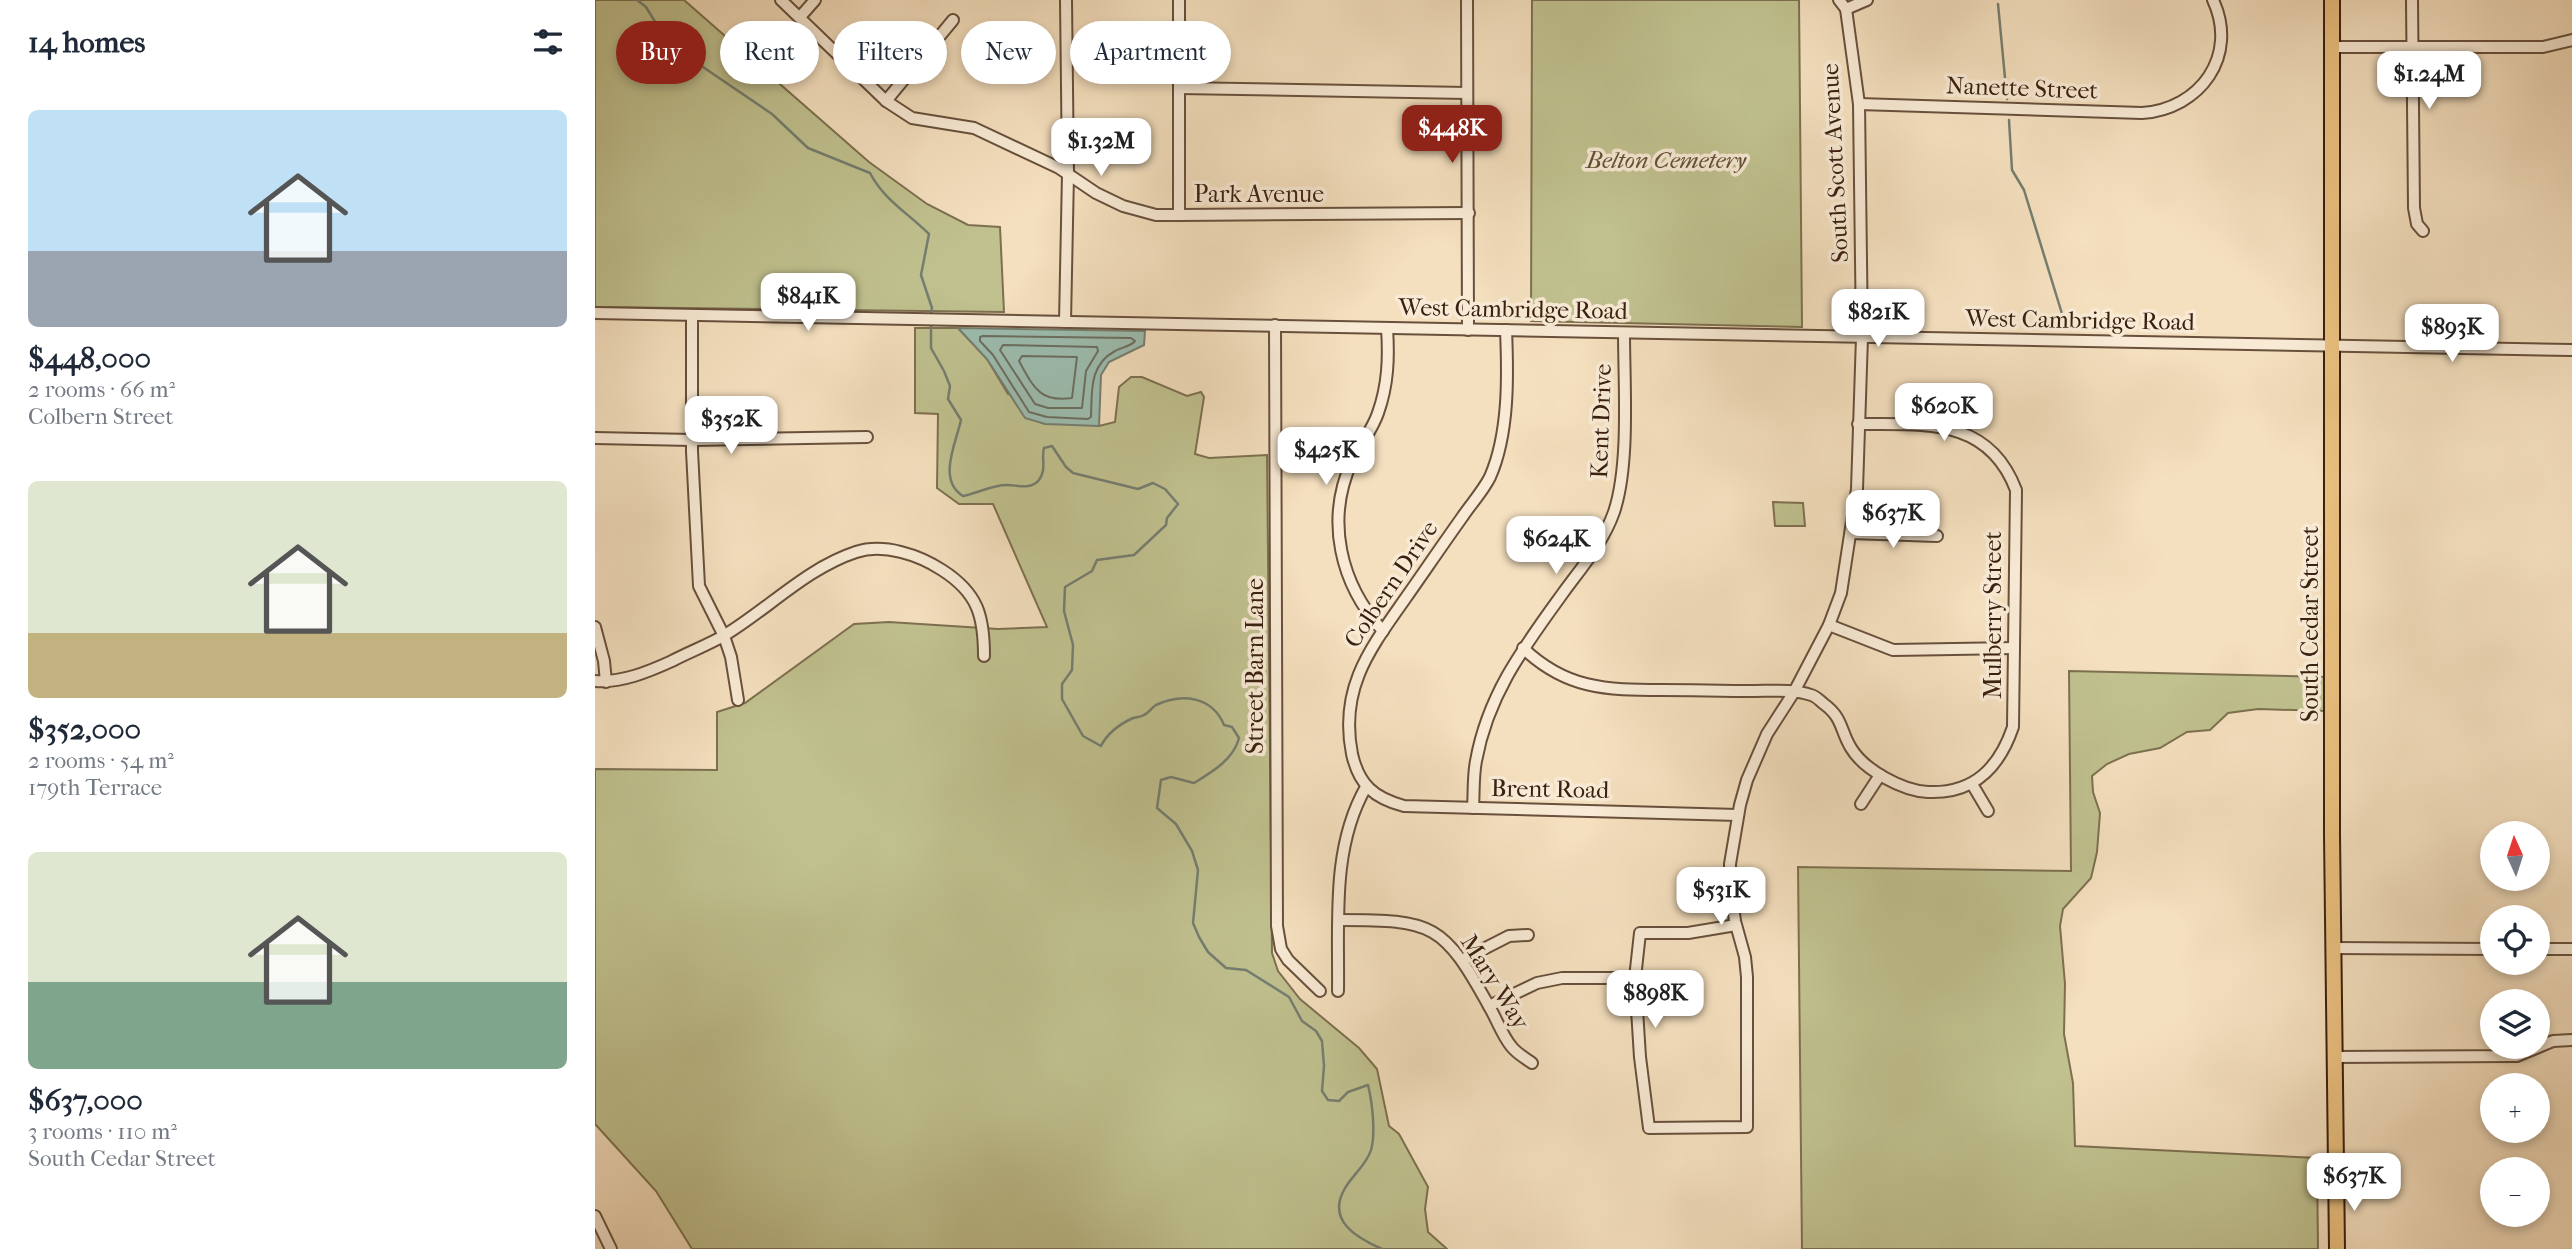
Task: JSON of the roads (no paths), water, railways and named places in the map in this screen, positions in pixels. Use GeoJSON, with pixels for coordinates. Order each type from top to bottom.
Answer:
{"type":"FeatureCollection","features":[{"type":"Feature","properties":{"kind":"main road","name":"South Cedar Street"},"geometry":{"type":"LineString","coordinates":[[2332,0],[2337,1249]]}},
{"type":"Feature","properties":{"kind":"street","name":"Park Avenue"},"geometry":{"type":"LineString","coordinates":[[781,0],[886,101],[912,118],[974,128],[1068,174],[1096,193],[1123,206],[1156,215],[1469,214]]}},
{"type":"Feature","properties":{"kind":"street"},"geometry":{"type":"LineString","coordinates":[[800,17],[815,0]]}},
{"type":"Feature","properties":{"kind":"street"},"geometry":{"type":"LineString","coordinates":[[1065,322],[1068,174],[1066,0]]}},
{"type":"Feature","properties":{"kind":"street"},"geometry":{"type":"LineString","coordinates":[[1179,0],[1179,215]]}},
{"type":"Feature","properties":{"kind":"street"},"geometry":{"type":"LineString","coordinates":[[1467,0],[1468,330]]}},
{"type":"Feature","properties":{"kind":"street"},"geometry":{"type":"LineString","coordinates":[[1842,4],[1867,0]]}},
{"type":"Feature","properties":{"kind":"street","name":"Nanette Street"},"geometry":{"type":"LineString","coordinates":[[1859,104],[2142,113],[2167,109],[2182,103],[2202,86],[2216,62],[2221,34],[2220,20],[2213,0]]}},
{"type":"Feature","properties":{"kind":"street"},"geometry":{"type":"LineString","coordinates":[[2412,0],[2414,208],[2417,224],[2423,231]]}},
{"type":"Feature","properties":{"kind":"street","name":"South Scott Avenue"},"geometry":{"type":"LineString","coordinates":[[1738,815],[1747,780],[1764,740],[1794,692],[1829,625],[1841,593],[1857,489],[1863,337],[1859,104],[1842,4]]}},
{"type":"Feature","properties":{"kind":"street"},"geometry":{"type":"LineString","coordinates":[[886,101],[953,20]]}},
{"type":"Feature","properties":{"kind":"street"},"geometry":{"type":"LineString","coordinates":[[2332,47],[2543,47],[2572,40]]}},
{"type":"Feature","properties":{"kind":"street"},"geometry":{"type":"LineString","coordinates":[[1179,88],[1467,93]]}},
{"type":"Feature","properties":{"kind":"street","name":"West Cambridge Road"},"geometry":{"type":"LineString","coordinates":[[595,313],[2572,350]]}},
{"type":"Feature","properties":{"kind":"street"},"geometry":{"type":"LineString","coordinates":[[692,315],[692,440],[699,586],[724,636],[731,657],[738,700]]}},
{"type":"Feature","properties":{"kind":"street","name":"Street Barn Lane"},"geometry":{"type":"LineString","coordinates":[[1275,325],[1277,926],[1281,949],[1320,991]]}},
{"type":"Feature","properties":{"kind":"street"},"geometry":{"type":"LineString","coordinates":[[1383,631],[1362,604],[1346,572],[1338,533],[1338,515],[1348,471],[1358,448],[1372,429],[1385,391],[1389,354],[1387,328]]}},
{"type":"Feature","properties":{"kind":"street","name":"Colbern Drive"},"geometry":{"type":"LineString","coordinates":[[1366,787],[1358,774],[1350,740],[1350,706],[1360,668],[1490,478],[1507,397],[1506,330]]}},
{"type":"Feature","properties":{"kind":"street","name":"Kent Drive"},"geometry":{"type":"LineString","coordinates":[[1473,808],[1475,763],[1483,728],[1497,693],[1523,648],[1597,547],[1613,513],[1622,479],[1624,332]]}},
{"type":"Feature","properties":{"kind":"street","name":"Mulberry Street"},"geometry":{"type":"LineString","coordinates":[[1858,424],[1931,425],[1967,434],[1987,447],[2005,466],[2016,490],[2013,727],[2007,747],[2000,758],[1972,784]]}},
{"type":"Feature","properties":{"kind":"street"},"geometry":{"type":"LineString","coordinates":[[595,438],[692,440],[867,437]]}},
{"type":"Feature","properties":{"kind":"street"},"geometry":{"type":"LineString","coordinates":[[1851,533],[1937,536]]}},
{"type":"Feature","properties":{"kind":"street"},"geometry":{"type":"LineString","coordinates":[[595,627],[604,661],[600,682],[647,672],[724,636],[825,566],[857,552],[889,551],[934,564],[961,585],[981,613],[984,656]]}},
{"type":"Feature","properties":{"kind":"street"},"geometry":{"type":"LineString","coordinates":[[1829,625],[1893,650],[2014,648]]}},
{"type":"Feature","properties":{"kind":"street"},"geometry":{"type":"LineString","coordinates":[[1523,648],[1559,675],[1609,690],[1794,692],[1812,695],[1833,710],[1852,751],[1880,775],[1903,788],[1928,792],[1957,789],[1972,784],[1988,811]]}},
{"type":"Feature","properties":{"kind":"street"},"geometry":{"type":"LineString","coordinates":[[1861,804],[1880,775]]}},
{"type":"Feature","properties":{"kind":"street"},"geometry":{"type":"LineString","coordinates":[[1338,990],[1339,919],[1345,837],[1366,787]]}},
{"type":"Feature","properties":{"kind":"street","name":"Brent Road"},"geometry":{"type":"LineString","coordinates":[[1366,787],[1387,802],[1404,806],[1738,815]]}},
{"type":"Feature","properties":{"kind":"street"},"geometry":{"type":"LineString","coordinates":[[1736,925],[1688,933],[1640,933],[1635,978],[1640,1057],[1649,1128],[1747,1127],[1747,977],[1745,957],[1736,925],[1730,864],[1738,815]]}},
{"type":"Feature","properties":{"kind":"street","name":"Mary Way"},"geometry":{"type":"LineString","coordinates":[[1339,919],[1395,920],[1417,923],[1432,930],[1448,943],[1462,960],[1511,1048],[1532,1063]]}},
{"type":"Feature","properties":{"kind":"street"},"geometry":{"type":"LineString","coordinates":[[1462,960],[1509,936],[1528,935]]}},
{"type":"Feature","properties":{"kind":"street"},"geometry":{"type":"LineString","coordinates":[[2334,948],[2480,948]]}},
{"type":"Feature","properties":{"kind":"street"},"geometry":{"type":"LineString","coordinates":[[2550,949],[2572,949]]}},
{"type":"Feature","properties":{"kind":"street"},"geometry":{"type":"LineString","coordinates":[[1489,1006],[1537,983],[1562,978],[1635,978]]}},
{"type":"Feature","properties":{"kind":"street"},"geometry":{"type":"LineString","coordinates":[[2335,1057],[2517,1056],[2553,1041],[2572,1040]]}},
{"type":"Feature","properties":{"kind":"street"},"geometry":{"type":"LineString","coordinates":[[595,1216],[611,1249]]}},
{"type":"Feature","properties":{"kind":"water"},"geometry":{"type":"Polygon","coordinates":[[[958,328],[1145,331],[1144,345],[1109,362],[1101,375],[1099,426],[1045,424],[1025,418],[987,359],[958,328]]]}},
{"type":"Feature","properties":{"kind":"waterway"},"geometry":{"type":"LineString","coordinates":[[637,0],[646,7],[657,25],[680,40],[700,65],[772,114],[808,148],[870,173],[889,199],[929,234],[921,275],[932,308],[931,315]]}},
{"type":"Feature","properties":{"kind":"waterway"},"geometry":{"type":"LineString","coordinates":[[1998,4],[2007,99]]}},
{"type":"Feature","properties":{"kind":"waterway"},"geometry":{"type":"LineString","coordinates":[[2009,120],[2012,170],[2024,190],[2063,317]]}},
{"type":"Feature","properties":{"kind":"waterway"},"geometry":{"type":"LineString","coordinates":[[931,322],[931,348],[950,386],[948,399],[961,420],[950,461],[950,471],[955,489],[963,496],[996,486],[1028,486],[1036,483],[1043,472],[1044,448],[1052,446],[1073,473],[1138,489],[1153,483],[1165,489],[1178,504],[1167,518],[1166,525],[1134,555],[1097,560],[1092,571],[1065,587],[1064,611],[1073,645],[1072,670],[1062,684],[1062,699],[1083,736],[1101,746],[1110,733],[1128,720],[1142,716],[1166,701],[1186,698],[1212,708],[1224,725],[1232,727],[1239,738],[1227,759],[1194,783],[1171,777],[1161,780],[1157,808],[1176,824],[1192,851],[1198,870],[1193,923],[1208,952],[1226,968],[1246,970],[1289,997],[1302,1021],[1316,1031],[1322,1041],[1322,1091],[1328,1100],[1339,1101],[1348,1092],[1368,1085],[1373,1126],[1371,1150],[1344,1190],[1339,1211],[1347,1227],[1363,1240],[1382,1249]]}},
{"type":"Feature","properties":{"kind":"park label","name":"Belton Cemetery"},"geometry":{"type":"Point","coordinates":[1666,160]}}]}
